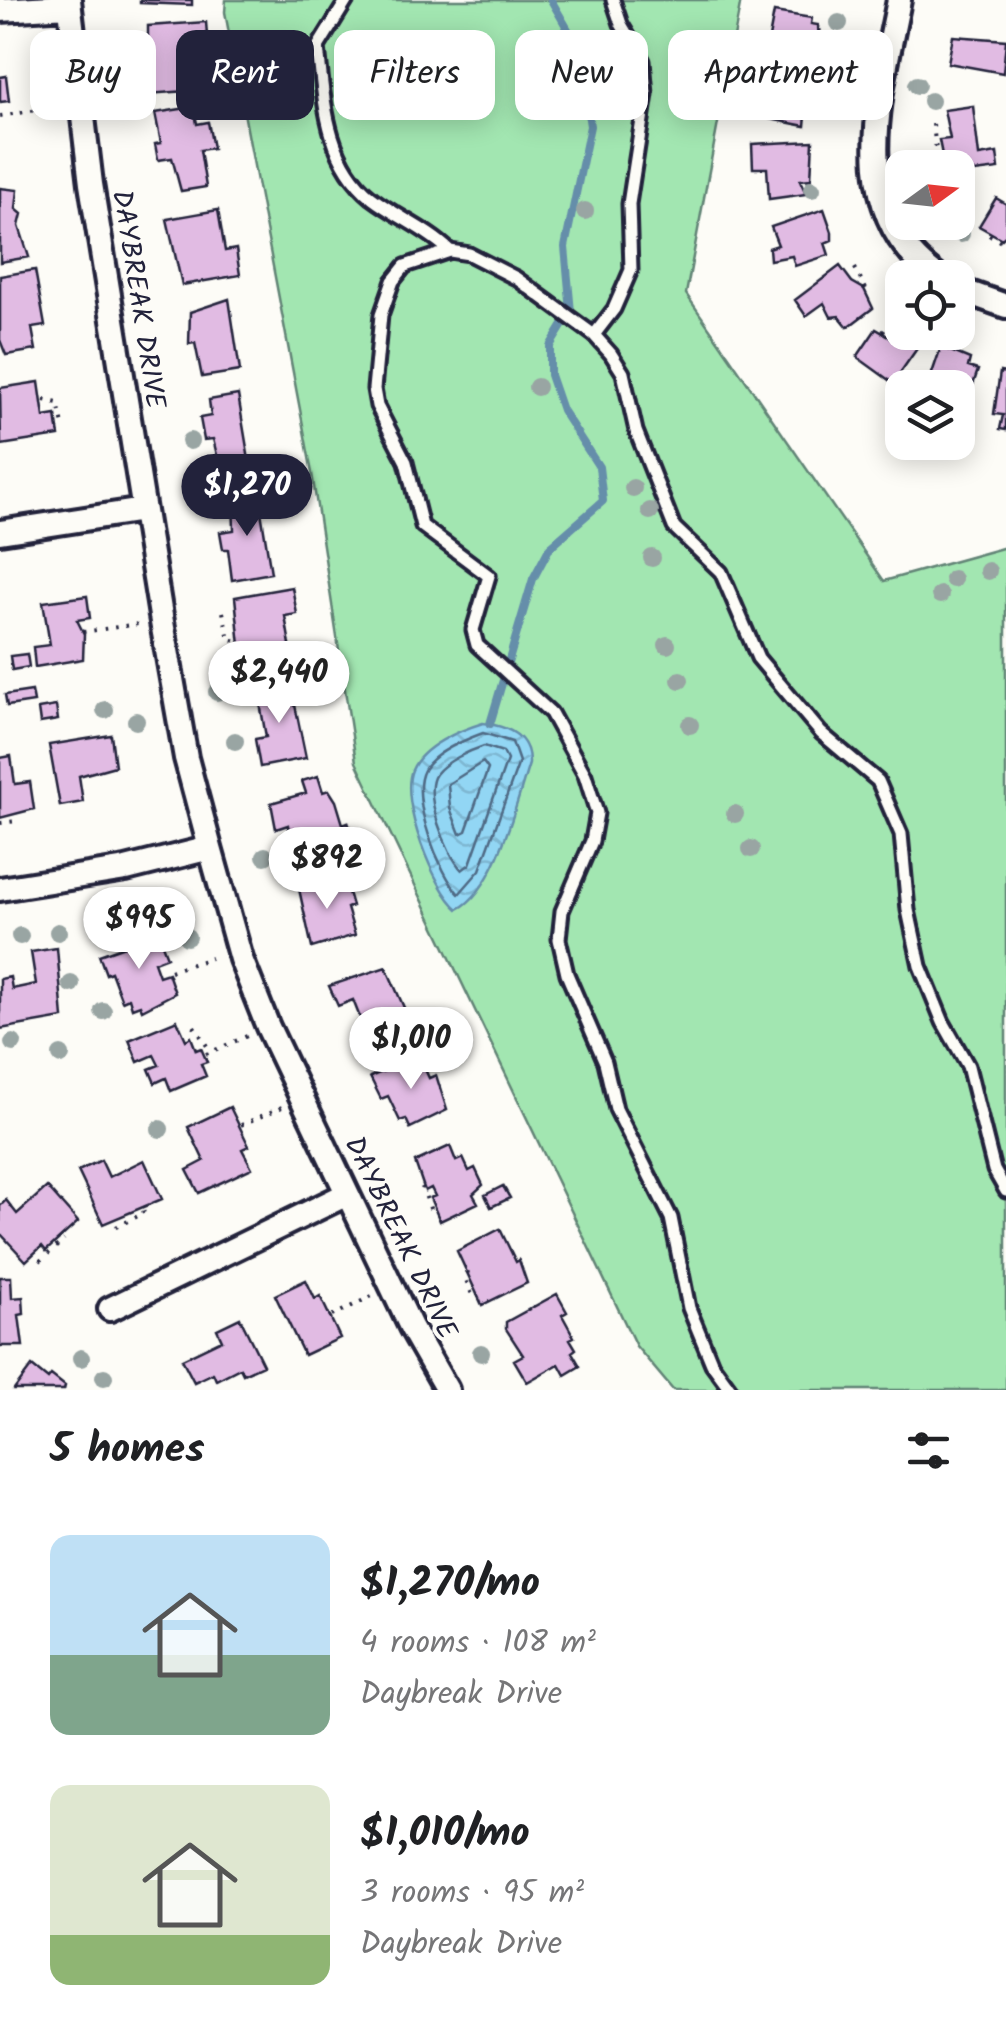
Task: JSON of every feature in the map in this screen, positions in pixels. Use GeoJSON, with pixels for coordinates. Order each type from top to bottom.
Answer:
{"type":"FeatureCollection","features":[{"type":"Feature","properties":{"kind":"street"},"geometry":{"type":"LineString","coordinates":[[898,0],[875,132],[874,169],[890,219],[920,260]]}},
{"type":"Feature","properties":{"kind":"street"},"geometry":{"type":"LineString","coordinates":[[0,10],[69,3]]}},
{"type":"Feature","properties":{"kind":"street","name":"DAYBREAK DRIVE"},"geometry":{"type":"LineString","coordinates":[[69,3],[91,184],[144,510],[183,743],[210,848],[257,1000],[347,1194],[447,1390]]}},
{"type":"Feature","properties":{"kind":"street"},"geometry":{"type":"LineString","coordinates":[[975,295],[1006,306]]}},
{"type":"Feature","properties":{"kind":"street"},"geometry":{"type":"LineString","coordinates":[[0,532],[144,510]]}},
{"type":"Feature","properties":{"kind":"street"},"geometry":{"type":"LineString","coordinates":[[0,889],[126,869],[210,848]]}},
{"type":"Feature","properties":{"kind":"street"},"geometry":{"type":"LineString","coordinates":[[110,1309],[347,1194]]}},
{"type":"Feature","properties":{"kind":"lane"},"geometry":{"type":"LineString","coordinates":[[346,0],[318,47],[336,148],[344,167],[371,197],[450,251],[469,254],[516,278],[594,336],[623,374],[636,431],[674,527],[721,572],[758,658],[821,733],[878,781],[901,834],[908,910],[920,966],[942,1022],[968,1066],[994,1170],[1006,1191]]}},
{"type":"Feature","properties":{"kind":"lane"},"geometry":{"type":"LineString","coordinates":[[594,336],[624,293],[631,270],[629,204],[646,94],[643,62],[621,24],[613,0]]}},
{"type":"Feature","properties":{"kind":"lane"},"geometry":{"type":"LineString","coordinates":[[450,251],[405,266],[393,281],[381,315],[374,389],[377,406],[406,462],[422,526],[489,576],[474,630],[477,645],[551,713],[594,800],[592,841],[562,911],[562,954],[605,1062],[616,1110],[671,1218],[690,1308],[712,1364],[731,1390]]}},
{"type":"Feature","properties":{"kind":"path"},"geometry":{"type":"LineString","coordinates":[[0,116],[30,111]]}},
{"type":"Feature","properties":{"kind":"path"},"geometry":{"type":"LineString","coordinates":[[933,124],[936,150]]}},
{"type":"Feature","properties":{"kind":"path"},"geometry":{"type":"LineString","coordinates":[[989,235],[1006,245]]}},
{"type":"Feature","properties":{"kind":"path"},"geometry":{"type":"LineString","coordinates":[[855,268],[867,291]]}},
{"type":"Feature","properties":{"kind":"path"},"geometry":{"type":"LineString","coordinates":[[44,400],[58,403],[63,425]]}},
{"type":"Feature","properties":{"kind":"path"},"geometry":{"type":"LineString","coordinates":[[223,612],[229,639],[241,642]]}},
{"type":"Feature","properties":{"kind":"path"},"geometry":{"type":"LineString","coordinates":[[84,632],[141,623]]}},
{"type":"Feature","properties":{"kind":"path"},"geometry":{"type":"LineString","coordinates":[[0,823],[16,821]]}},
{"type":"Feature","properties":{"kind":"path"},"geometry":{"type":"LineString","coordinates":[[170,972],[211,958]]}},
{"type":"Feature","properties":{"kind":"path"},"geometry":{"type":"LineString","coordinates":[[194,1026],[209,1053],[249,1036]]}},
{"type":"Feature","properties":{"kind":"path"},"geometry":{"type":"LineString","coordinates":[[241,1125],[282,1107]]}},
{"type":"Feature","properties":{"kind":"path"},"geometry":{"type":"LineString","coordinates":[[422,1187],[431,1210]]}},
{"type":"Feature","properties":{"kind":"path"},"geometry":{"type":"LineString","coordinates":[[116,1227],[144,1213],[142,1208]]}},
{"type":"Feature","properties":{"kind":"path"},"geometry":{"type":"LineString","coordinates":[[40,1261],[64,1240]]}},
{"type":"Feature","properties":{"kind":"path"},"geometry":{"type":"LineString","coordinates":[[468,1271],[466,1280],[473,1297]]}},
{"type":"Feature","properties":{"kind":"path"},"geometry":{"type":"LineString","coordinates":[[332,1316],[374,1295]]}},
{"type":"Feature","properties":{"kind":"green space"},"geometry":{"type":"Polygon","coordinates":[[[226,0],[741,0],[735,30],[668,30],[668,120],[719,120],[686,294],[884,581],[1006,547],[1006,1390],[673,1390],[636,1346],[356,762],[312,473],[245,120],[314,120],[314,30],[228,30],[226,0]]]}},
{"type":"Feature","properties":{"kind":"water"},"geometry":{"type":"Polygon","coordinates":[[[483,723],[521,739],[529,764],[494,865],[471,899],[458,909],[439,883],[421,844],[409,784],[417,761],[433,746],[483,723]]]}},
{"type":"Feature","properties":{"kind":"building"},"geometry":{"type":"Polygon","coordinates":[[[192,0],[192,5],[140,3],[192,0]]]}},
{"type":"Feature","properties":{"kind":"building"},"geometry":{"type":"Polygon","coordinates":[[[774,12],[812,18],[811,24],[818,25],[818,30],[771,30],[774,12]]]}},
{"type":"Feature","properties":{"kind":"building"},"geometry":{"type":"Polygon","coordinates":[[[206,22],[207,30],[176,30],[176,92],[156,93],[156,30],[148,30],[148,26],[206,22]]]}},
{"type":"Feature","properties":{"kind":"building"},"geometry":{"type":"Polygon","coordinates":[[[953,36],[1006,40],[1003,73],[948,63],[953,36]]]}},
{"type":"Feature","properties":{"kind":"building"},"geometry":{"type":"Polygon","coordinates":[[[6,76],[9,101],[0,102],[0,77],[6,76]]]}},
{"type":"Feature","properties":{"kind":"building"},"geometry":{"type":"Polygon","coordinates":[[[973,106],[979,156],[997,153],[999,169],[975,172],[975,150],[941,150],[939,140],[950,139],[944,110],[973,106]]]}},
{"type":"Feature","properties":{"kind":"building"},"geometry":{"type":"Polygon","coordinates":[[[176,110],[176,120],[208,122],[213,148],[200,150],[206,187],[181,191],[172,158],[158,160],[155,144],[161,143],[156,113],[176,110]]]}},
{"type":"Feature","properties":{"kind":"building"},"geometry":{"type":"Polygon","coordinates":[[[775,120],[806,120],[805,126],[775,120]]]}},
{"type":"Feature","properties":{"kind":"building"},"geometry":{"type":"Polygon","coordinates":[[[813,141],[811,179],[800,180],[806,194],[769,199],[767,168],[753,168],[752,144],[813,141]]]}},
{"type":"Feature","properties":{"kind":"building"},"geometry":{"type":"Polygon","coordinates":[[[0,188],[18,190],[16,209],[22,214],[19,226],[29,257],[0,262],[0,188]]]}},
{"type":"Feature","properties":{"kind":"building"},"geometry":{"type":"Polygon","coordinates":[[[996,198],[1006,204],[1006,235],[1002,239],[979,226],[996,198]]]}},
{"type":"Feature","properties":{"kind":"building"},"geometry":{"type":"Polygon","coordinates":[[[824,209],[832,232],[832,240],[825,243],[829,255],[795,266],[792,256],[770,260],[769,248],[778,245],[771,227],[824,209]]]}},
{"type":"Feature","properties":{"kind":"building"},"geometry":{"type":"Polygon","coordinates":[[[218,210],[225,251],[236,249],[240,275],[182,285],[167,219],[218,210]]]}},
{"type":"Feature","properties":{"kind":"building"},"geometry":{"type":"Polygon","coordinates":[[[840,266],[852,282],[864,289],[873,308],[848,327],[839,316],[831,317],[824,303],[806,316],[795,300],[840,266]]]}},
{"type":"Feature","properties":{"kind":"building"},"geometry":{"type":"Polygon","coordinates":[[[35,270],[45,326],[32,328],[36,350],[6,355],[0,340],[0,276],[35,270]]]}},
{"type":"Feature","properties":{"kind":"building"},"geometry":{"type":"Polygon","coordinates":[[[229,299],[240,371],[202,377],[195,343],[189,344],[190,312],[229,299]]]}},
{"type":"Feature","properties":{"kind":"building"},"geometry":{"type":"Polygon","coordinates":[[[876,329],[885,334],[885,350],[916,350],[902,370],[885,370],[885,377],[857,357],[876,329]]]}},
{"type":"Feature","properties":{"kind":"building"},"geometry":{"type":"Polygon","coordinates":[[[940,350],[948,350],[970,359],[968,367],[978,370],[975,379],[975,370],[933,370],[940,350]]]}},
{"type":"Feature","properties":{"kind":"building"},"geometry":{"type":"Polygon","coordinates":[[[1000,372],[1006,373],[1006,430],[1000,429],[1003,415],[994,414],[1000,372]]]}},
{"type":"Feature","properties":{"kind":"building"},"geometry":{"type":"Polygon","coordinates":[[[39,382],[44,417],[56,415],[59,436],[1,445],[0,388],[39,382]]]}},
{"type":"Feature","properties":{"kind":"building"},"geometry":{"type":"Polygon","coordinates":[[[238,395],[250,466],[221,471],[213,439],[204,440],[200,418],[211,416],[209,400],[238,395]]]}},
{"type":"Feature","properties":{"kind":"building"},"geometry":{"type":"Polygon","coordinates":[[[258,493],[271,573],[232,580],[228,549],[223,549],[220,532],[234,530],[233,497],[258,493]]]}},
{"type":"Feature","properties":{"kind":"building"},"geometry":{"type":"Polygon","coordinates":[[[292,587],[297,614],[285,616],[292,656],[242,665],[235,597],[292,587]]]}},
{"type":"Feature","properties":{"kind":"building"},"geometry":{"type":"Polygon","coordinates":[[[87,596],[90,618],[77,620],[84,634],[83,659],[35,667],[33,647],[50,645],[43,602],[87,596]]]}},
{"type":"Feature","properties":{"kind":"building"},"geometry":{"type":"Polygon","coordinates":[[[27,654],[29,667],[12,670],[10,656],[27,654]]]}},
{"type":"Feature","properties":{"kind":"building"},"geometry":{"type":"Polygon","coordinates":[[[290,681],[306,758],[260,767],[255,739],[266,737],[257,686],[290,681]]]}},
{"type":"Feature","properties":{"kind":"building"},"geometry":{"type":"Polygon","coordinates":[[[32,691],[34,702],[7,706],[5,695],[32,691]]]}},
{"type":"Feature","properties":{"kind":"building"},"geometry":{"type":"Polygon","coordinates":[[[56,706],[58,720],[40,723],[38,709],[56,706]]]}},
{"type":"Feature","properties":{"kind":"building"},"geometry":{"type":"Polygon","coordinates":[[[111,735],[115,766],[79,776],[83,802],[60,806],[49,745],[111,735]]]}},
{"type":"Feature","properties":{"kind":"building"},"geometry":{"type":"Polygon","coordinates":[[[11,756],[15,784],[30,782],[34,809],[0,818],[0,758],[11,756]]]}},
{"type":"Feature","properties":{"kind":"building"},"geometry":{"type":"Polygon","coordinates":[[[318,776],[323,792],[329,790],[336,801],[343,824],[348,822],[355,843],[299,859],[298,854],[293,855],[288,825],[276,829],[271,803],[306,793],[302,781],[318,776]]]}},
{"type":"Feature","properties":{"kind":"building"},"geometry":{"type":"Polygon","coordinates":[[[337,877],[340,887],[346,885],[352,906],[347,908],[355,935],[312,948],[299,889],[337,877]]]}},
{"type":"Feature","properties":{"kind":"building"},"geometry":{"type":"Polygon","coordinates":[[[158,934],[167,957],[154,962],[159,976],[168,973],[175,993],[142,1010],[140,1005],[132,1008],[129,998],[122,1001],[111,972],[106,974],[99,955],[158,934]]]}},
{"type":"Feature","properties":{"kind":"building"},"geometry":{"type":"Polygon","coordinates":[[[57,948],[63,1018],[0,1029],[0,979],[10,977],[12,989],[36,984],[31,952],[57,948]]]}},
{"type":"Feature","properties":{"kind":"building"},"geometry":{"type":"Polygon","coordinates":[[[386,967],[409,1019],[368,1038],[353,1000],[338,1006],[329,986],[386,967]]]}},
{"type":"Feature","properties":{"kind":"building"},"geometry":{"type":"Polygon","coordinates":[[[177,1020],[186,1040],[191,1037],[196,1050],[201,1048],[207,1062],[201,1064],[206,1076],[171,1091],[166,1078],[155,1083],[149,1069],[159,1065],[154,1055],[138,1062],[129,1040],[177,1020]]]}},
{"type":"Feature","properties":{"kind":"building"},"geometry":{"type":"Polygon","coordinates":[[[419,1056],[429,1078],[436,1075],[447,1110],[410,1128],[406,1119],[400,1121],[388,1096],[381,1099],[370,1077],[419,1056]]]}},
{"type":"Feature","properties":{"kind":"building"},"geometry":{"type":"Polygon","coordinates":[[[230,1107],[249,1146],[242,1149],[252,1168],[199,1193],[187,1170],[204,1161],[188,1127],[230,1107]]]}},
{"type":"Feature","properties":{"kind":"building"},"geometry":{"type":"Polygon","coordinates":[[[450,1146],[456,1161],[463,1158],[469,1171],[475,1168],[483,1185],[473,1194],[478,1203],[440,1221],[430,1198],[435,1196],[431,1188],[425,1191],[415,1162],[450,1146]]]}},
{"type":"Feature","properties":{"kind":"building"},"geometry":{"type":"Polygon","coordinates":[[[101,1160],[109,1177],[144,1160],[162,1199],[103,1224],[78,1171],[101,1160]]]}},
{"type":"Feature","properties":{"kind":"building"},"geometry":{"type":"Polygon","coordinates":[[[503,1186],[510,1198],[491,1207],[485,1195],[503,1186]]]}},
{"type":"Feature","properties":{"kind":"building"},"geometry":{"type":"Polygon","coordinates":[[[47,1187],[78,1222],[46,1251],[42,1246],[26,1261],[0,1233],[0,1206],[6,1200],[17,1214],[47,1187]]]}},
{"type":"Feature","properties":{"kind":"building"},"geometry":{"type":"Polygon","coordinates":[[[500,1229],[516,1262],[519,1260],[527,1283],[482,1305],[457,1251],[500,1229]]]}},
{"type":"Feature","properties":{"kind":"building"},"geometry":{"type":"Polygon","coordinates":[[[0,1277],[11,1277],[12,1298],[23,1297],[24,1314],[19,1315],[23,1346],[0,1346],[0,1277]]]}},
{"type":"Feature","properties":{"kind":"building"},"geometry":{"type":"Polygon","coordinates":[[[306,1280],[315,1299],[320,1296],[340,1338],[304,1355],[275,1295],[306,1280]]]}},
{"type":"Feature","properties":{"kind":"building"},"geometry":{"type":"Polygon","coordinates":[[[557,1294],[567,1312],[562,1315],[574,1337],[570,1339],[576,1349],[572,1352],[580,1366],[565,1375],[559,1364],[527,1382],[514,1360],[523,1355],[506,1329],[506,1322],[557,1294]]]}},
{"type":"Feature","properties":{"kind":"building"},"geometry":{"type":"Polygon","coordinates":[[[240,1318],[263,1365],[243,1374],[240,1368],[216,1380],[213,1373],[194,1382],[182,1359],[222,1340],[217,1329],[240,1318]]]}},
{"type":"Feature","properties":{"kind":"building"},"geometry":{"type":"Polygon","coordinates":[[[32,1366],[48,1379],[51,1375],[65,1386],[64,1390],[14,1390],[32,1366]]]}},
{"type":"Feature","properties":{"kind":"waterway"},"geometry":{"type":"LineString","coordinates":[[490,724],[533,579],[550,547],[603,501],[599,467],[562,410],[550,375],[550,346],[571,312],[565,247],[590,126],[578,47],[551,0]]}}]}
